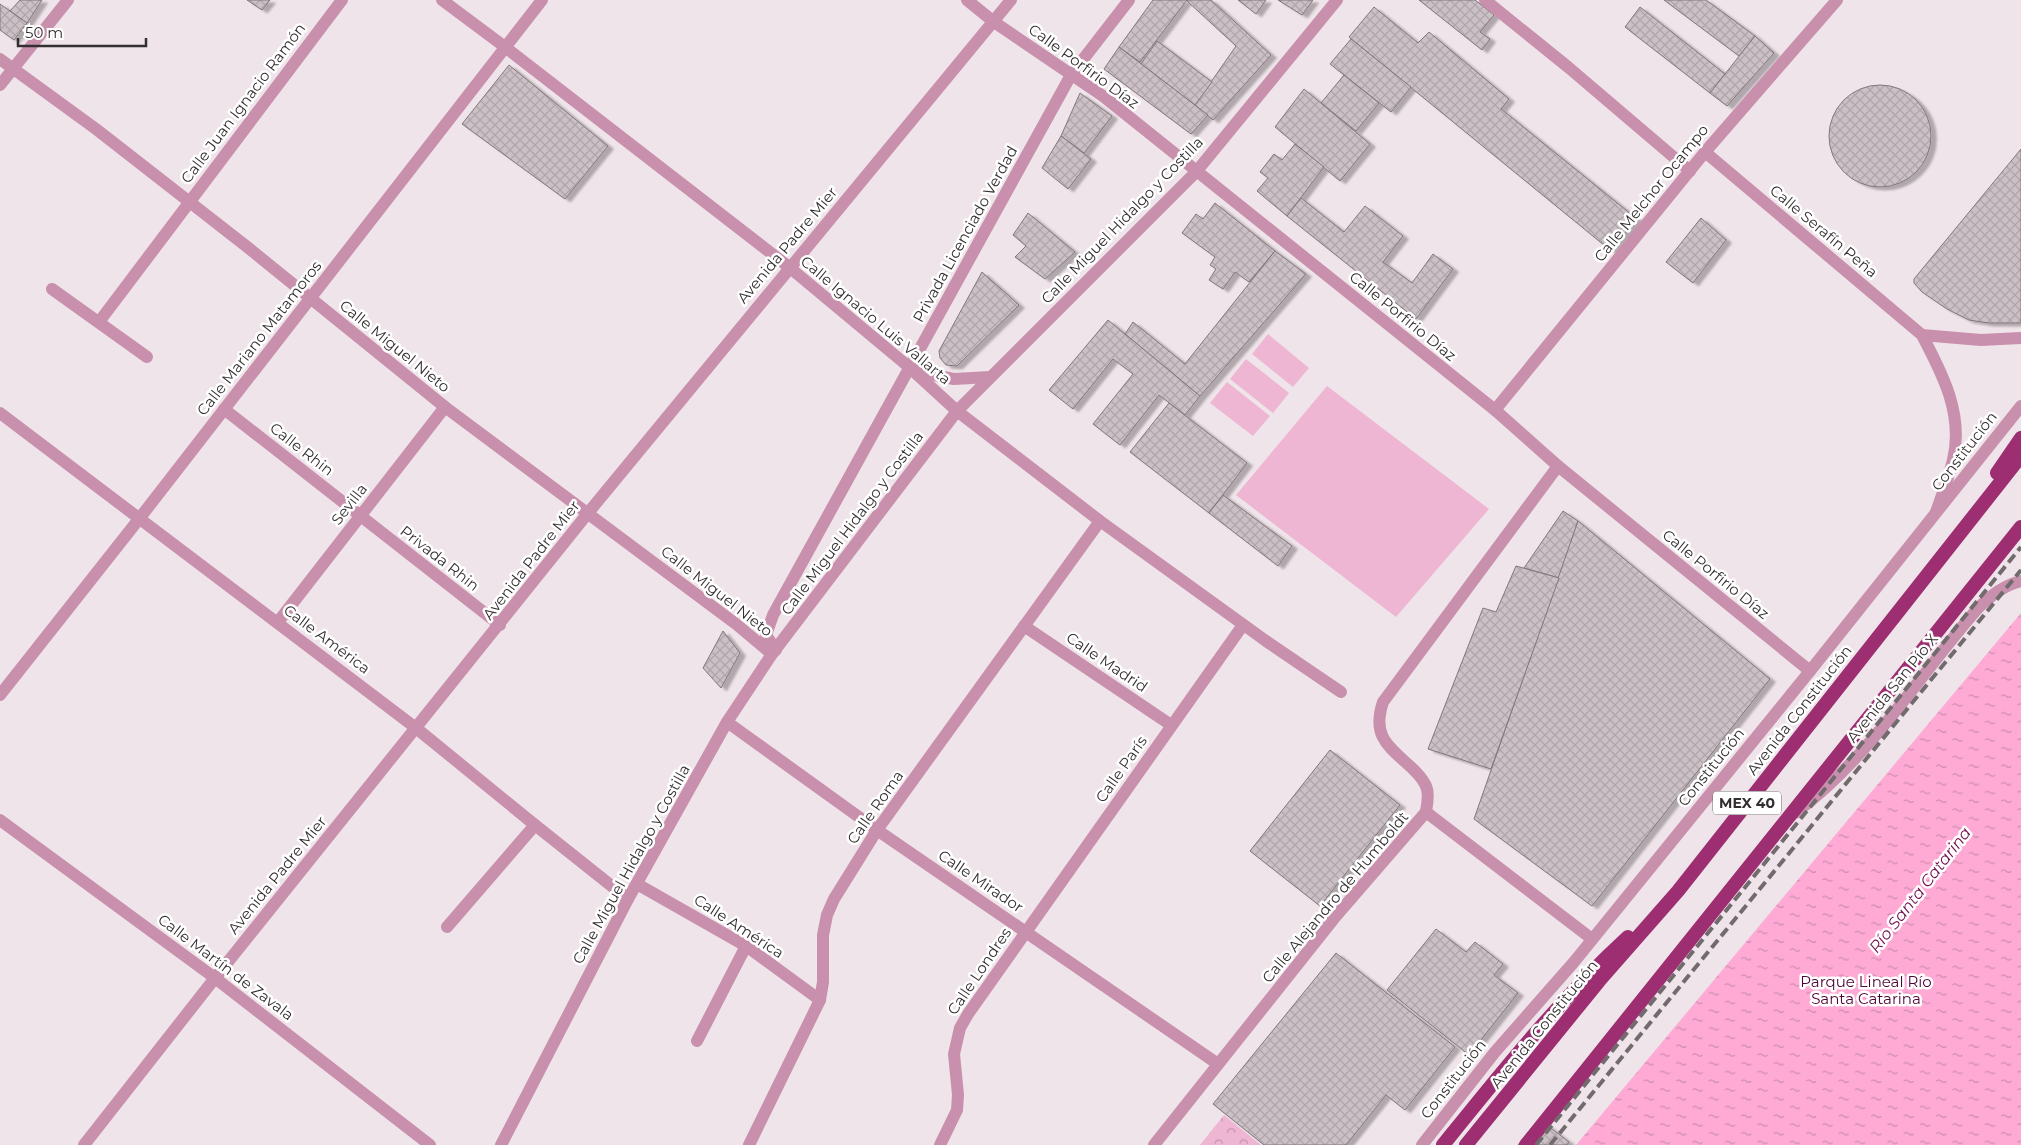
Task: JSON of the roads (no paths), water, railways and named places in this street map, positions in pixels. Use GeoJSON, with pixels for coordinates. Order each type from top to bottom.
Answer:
{"type":"FeatureCollection","features":[{"type":"Feature","properties":{"kind":"highway"},"geometry":{"type":"LineString","coordinates":[[1966,523],[2001,466],[2021,438]]}},
{"type":"Feature","properties":{"kind":"highway","name":"Avenida Constitución"},"geometry":{"type":"LineString","coordinates":[[1466,1145],[1599,982],[1678,891],[1966,523],[2021,456]]}},
{"type":"Feature","properties":{"kind":"highway","name":"MEX 40"},"geometry":{"type":"LineString","coordinates":[[1526,1145],[2021,527]]}},
{"type":"Feature","properties":{"kind":"highway"},"geometry":{"type":"LineString","coordinates":[[1443,1145],[1507,1065],[1590,972],[1678,891]]}},
{"type":"Feature","properties":{"kind":"street"},"geometry":{"type":"LineString","coordinates":[[0,85],[68,0]]}},
{"type":"Feature","properties":{"kind":"street","name":"Calle Juan Ignacio Ramón"},"geometry":{"type":"LineString","coordinates":[[99,322],[188,201],[342,0]]}},
{"type":"Feature","properties":{"kind":"street","name":"Calle Ignacio Luis Vallarta"},"geometry":{"type":"LineString","coordinates":[[442,0],[790,267],[957,411],[1100,522],[1243,625],[1342,692]]}},
{"type":"Feature","properties":{"kind":"street","name":"Calle Mariano Matamoros"},"geometry":{"type":"LineString","coordinates":[[0,695],[140,519],[542,0]]}},
{"type":"Feature","properties":{"kind":"street","name":"Calle Porfirio Díaz"},"geometry":{"type":"LineString","coordinates":[[967,0],[994,22],[1103,96],[1494,410],[1558,466],[1810,671]]}},
{"type":"Feature","properties":{"kind":"street","name":"Avenida Padre Mier"},"geometry":{"type":"LineString","coordinates":[[84,1145],[215,978],[588,513],[1011,0]]}},
{"type":"Feature","properties":{"kind":"street","name":"Privada Licenciado Verdad"},"geometry":{"type":"LineString","coordinates":[[774,652],[766,635],[773,615],[1071,75],[1129,0]]}},
{"type":"Feature","properties":{"kind":"street","name":"Calle Miguel Hidalgo y Costilla"},"geometry":{"type":"LineString","coordinates":[[504,1144],[628,899],[728,722],[774,652],[957,411],[1196,172],[1337,0]]}},
{"type":"Feature","properties":{"kind":"street"},"geometry":{"type":"LineString","coordinates":[[1485,0],[1568,67],[1690,171]]}},
{"type":"Feature","properties":{"kind":"street","name":"Calle Melchor Ocampo"},"geometry":{"type":"LineString","coordinates":[[1494,410],[1705,152],[1836,0]]}},
{"type":"Feature","properties":{"kind":"street","name":"Calle Miguel Nieto"},"geometry":{"type":"LineString","coordinates":[[0,59],[96,129],[446,407],[774,652]]}},
{"type":"Feature","properties":{"kind":"street","name":"Calle Serafín Peña"},"geometry":{"type":"LineString","coordinates":[[1705,152],[1922,335],[1948,387],[1955,422],[1956,444],[1953,460],[1936,514]]}},
{"type":"Feature","properties":{"kind":"street"},"geometry":{"type":"LineString","coordinates":[[52,289],[147,357]]}},
{"type":"Feature","properties":{"kind":"street"},"geometry":{"type":"LineString","coordinates":[[1922,335],[1980,340],[2021,338]]}},
{"type":"Feature","properties":{"kind":"street"},"geometry":{"type":"LineString","coordinates":[[909,368],[954,379],[990,377]]}},
{"type":"Feature","properties":{"kind":"street","name":"Constitución"},"geometry":{"type":"LineString","coordinates":[[1422,1145],[1495,1052],[1592,940],[2021,406]]}},
{"type":"Feature","properties":{"kind":"street","name":"Sevilla"},"geometry":{"type":"LineString","coordinates":[[278,622],[446,407]]}},
{"type":"Feature","properties":{"kind":"street","name":"Calle Rhin"},"geometry":{"type":"LineString","coordinates":[[224,409],[360,516]]}},
{"type":"Feature","properties":{"kind":"street","name":"Calle América"},"geometry":{"type":"LineString","coordinates":[[0,414],[416,728],[535,826],[628,899]]}},
{"type":"Feature","properties":{"kind":"street","name":"Calle Alejandro de Humboldt"},"geometry":{"type":"LineString","coordinates":[[1154,1145],[1336,916],[1426,812],[1427,788],[1420,776],[1387,744],[1380,732],[1378,716],[1383,702],[1558,466]]}},
{"type":"Feature","properties":{"kind":"street","name":"Privada Rhin"},"geometry":{"type":"LineString","coordinates":[[360,516],[500,625]]}},
{"type":"Feature","properties":{"kind":"street","name":"Calle Roma"},"geometry":{"type":"LineString","coordinates":[[749,1145],[820,1000],[823,982],[824,935],[827,915],[834,899],[877,830],[1100,522]]}},
{"type":"Feature","properties":{"kind":"street","name":"Avenida San Pío X"},"geometry":{"type":"LineString","coordinates":[[1788,818],[1831,784],[1862,752],[1979,607],[2009,584],[2021,581]]}},
{"type":"Feature","properties":{"kind":"street","name":"Calle París"},"geometry":{"type":"LineString","coordinates":[[1025,931],[1243,625]]}},
{"type":"Feature","properties":{"kind":"street","name":"Calle Madrid"},"geometry":{"type":"LineString","coordinates":[[1024,626],[1171,726]]}},
{"type":"Feature","properties":{"kind":"street","name":"Calle Mirador"},"geometry":{"type":"LineString","coordinates":[[728,722],[877,830],[1218,1064]]}},
{"type":"Feature","properties":{"kind":"street"},"geometry":{"type":"LineString","coordinates":[[1426,812],[1592,940]]}},
{"type":"Feature","properties":{"kind":"street","name":"Calle Martín de Zavala"},"geometry":{"type":"LineString","coordinates":[[0,820],[215,978],[430,1145]]}},
{"type":"Feature","properties":{"kind":"street"},"geometry":{"type":"LineString","coordinates":[[447,927],[535,826]]}},
{"type":"Feature","properties":{"kind":"street","name":"Calle América"},"geometry":{"type":"LineString","coordinates":[[637,884],[746,946],[820,1000]]}},
{"type":"Feature","properties":{"kind":"street","name":"Calle Londres"},"geometry":{"type":"LineString","coordinates":[[940,1145],[956,1110],[958,1095],[954,1054],[960,1028],[1025,931]]}},
{"type":"Feature","properties":{"kind":"street"},"geometry":{"type":"LineString","coordinates":[[697,1041],[746,946]]}},
{"type":"Feature","properties":{"kind":"water","name":"Río Santa Catarina"},"geometry":{"type":"Polygon","coordinates":[[[2021,613],[2021,1145],[1576,1145],[2021,613]]]}},
{"type":"Feature","properties":{"kind":"railway"},"geometry":{"type":"LineString","coordinates":[[1536,1145],[2021,547]]}},
{"type":"Feature","properties":{"kind":"railway"},"geometry":{"type":"LineString","coordinates":[[1550,1145],[2021,570]]}},
{"type":"Feature","properties":{"kind":"park label","name":"Parque Lineal Río Santa Catarina"},"geometry":{"type":"Point","coordinates":[1866,990]}}]}
